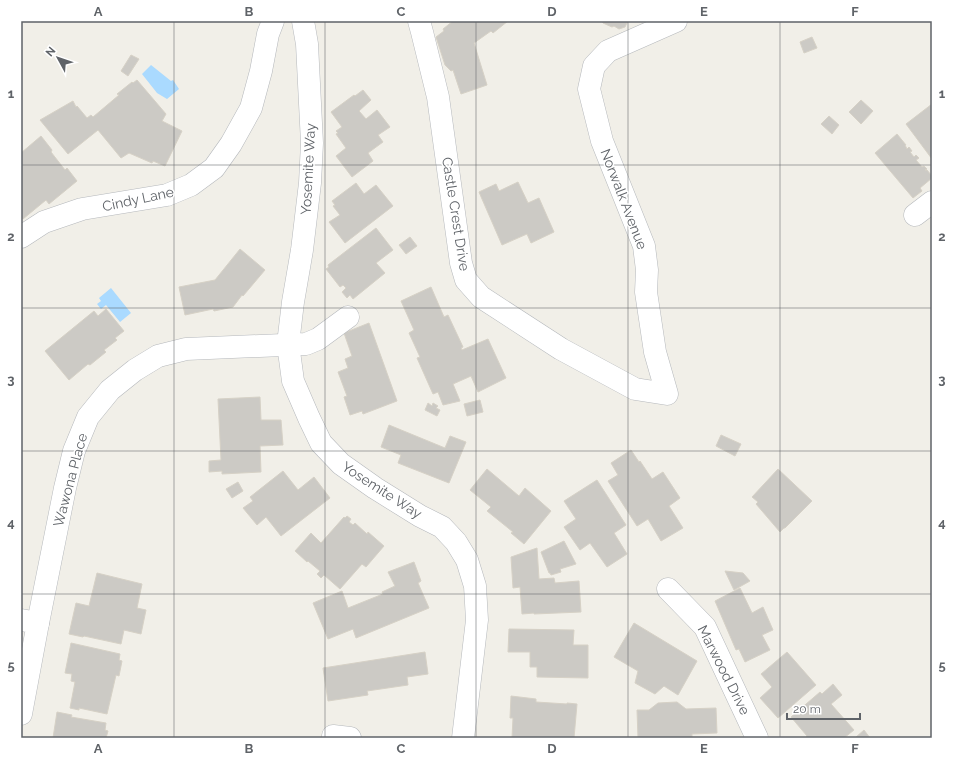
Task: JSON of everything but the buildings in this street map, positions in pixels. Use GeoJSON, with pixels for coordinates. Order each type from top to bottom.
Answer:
{"type":"FeatureCollection","features":[{"type":"Feature","properties":{"kind":"street","name":"Cindy Lane"},"geometry":{"type":"LineString","coordinates":[[21,237],[44,222],[82,209],[167,195],[191,185],[214,168],[231,144],[251,108],[261,71],[268,34],[273,21]]}},
{"type":"Feature","properties":{"kind":"street","name":"Yosemite Way"},"geometry":{"type":"LineString","coordinates":[[303,21],[307,44],[312,142],[310,182],[302,250],[293,302],[288,344],[293,381],[321,443],[341,464],[375,488],[420,516],[442,527],[456,542],[467,560],[475,586],[477,620],[463,738]]}},
{"type":"Feature","properties":{"kind":"street","name":"Castle Crest Drive"},"geometry":{"type":"LineString","coordinates":[[419,21],[438,97],[461,263],[466,280],[481,297],[554,345],[635,389]]}},
{"type":"Feature","properties":{"kind":"street","name":"Norwalk Avenue"},"geometry":{"type":"LineString","coordinates":[[635,389],[667,394],[655,352],[646,292],[647,270],[644,246],[602,141],[589,89],[594,66],[608,51],[676,21]]}},
{"type":"Feature","properties":{"kind":"street"},"geometry":{"type":"LineString","coordinates":[[915,215],[932,202]]}},
{"type":"Feature","properties":{"kind":"street","name":"Wawona Place"},"geometry":{"type":"LineString","coordinates":[[21,714],[30,621],[74,451],[88,417],[110,390],[134,370],[158,356],[186,349],[306,344],[318,339],[348,317]]}},
{"type":"Feature","properties":{"kind":"street","name":"Marwood Drive"},"geometry":{"type":"LineString","coordinates":[[668,590],[705,627],[757,738]]}},
{"type":"Feature","properties":{"kind":"water"},"geometry":{"type":"Polygon","coordinates":[[[151,65],[171,81],[173,80],[179,89],[167,99],[157,93],[142,74],[151,65]]]}},
{"type":"Feature","properties":{"kind":"water"},"geometry":{"type":"Polygon","coordinates":[[[111,288],[131,313],[120,322],[106,305],[101,309],[97,304],[101,301],[99,298],[111,288]]]}}]}
